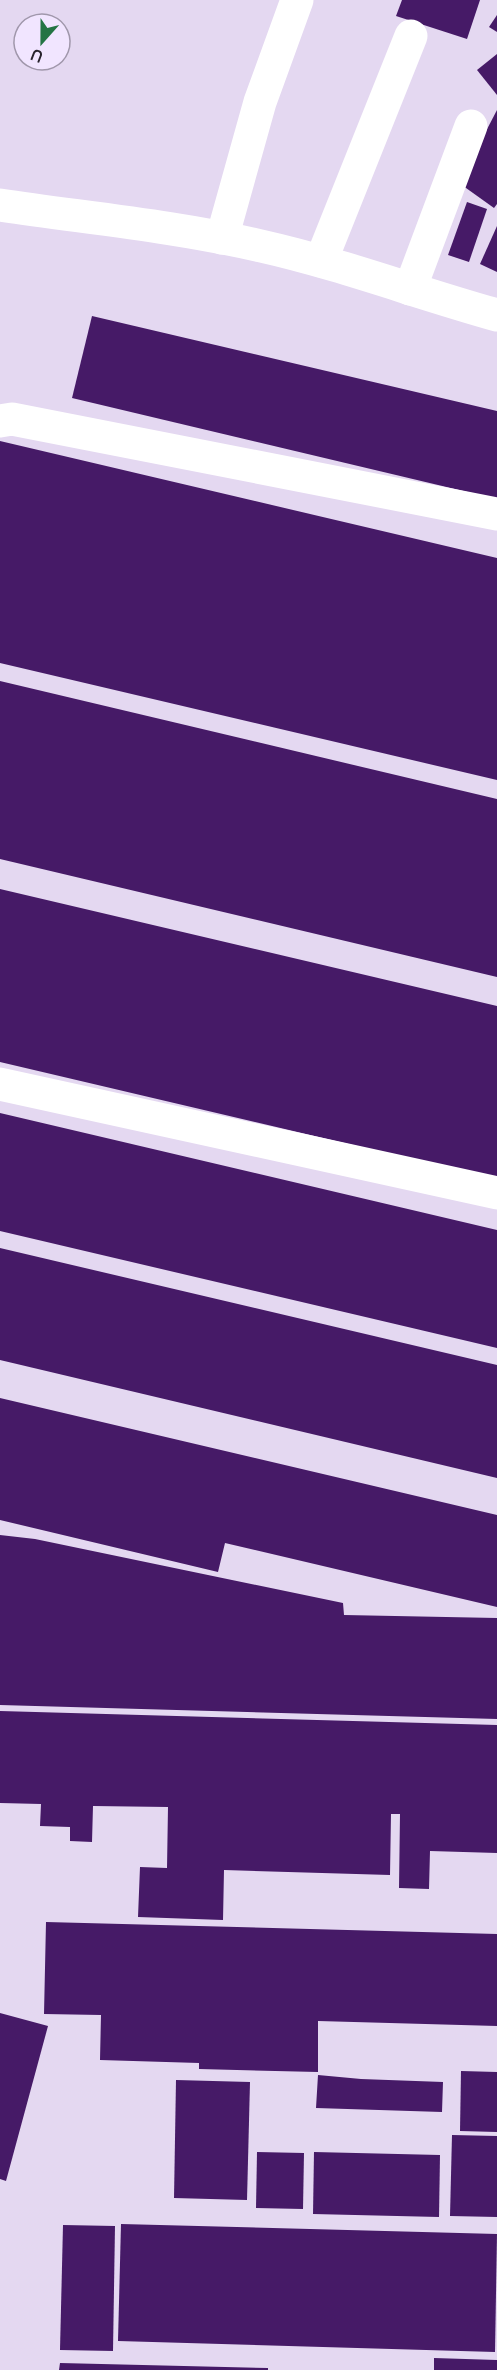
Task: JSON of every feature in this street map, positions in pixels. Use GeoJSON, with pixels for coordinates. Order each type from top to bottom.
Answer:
{"type":"FeatureCollection","features":[{"type":"Feature","properties":{"kind":"street"},"geometry":{"type":"LineString","coordinates":[[222,238],[260,102],[297,0]]}},
{"type":"Feature","properties":{"kind":"street"},"geometry":{"type":"LineString","coordinates":[[321,261],[411,36]]}},
{"type":"Feature","properties":{"kind":"street"},"geometry":{"type":"LineString","coordinates":[[410,290],[471,126]]}},
{"type":"Feature","properties":{"kind":"street"},"geometry":{"type":"LineString","coordinates":[[0,205],[222,238],[321,261],[497,315]]}},
{"type":"Feature","properties":{"kind":"street"},"geometry":{"type":"LineString","coordinates":[[0,421],[12,419],[497,514]]}},
{"type":"Feature","properties":{"kind":"street"},"geometry":{"type":"LineString","coordinates":[[0,1084],[497,1193]]}},
{"type":"Feature","properties":{"kind":"building"},"geometry":{"type":"Polygon","coordinates":[[[402,0],[480,0],[467,39],[396,16],[402,0]]]}},
{"type":"Feature","properties":{"kind":"building"},"geometry":{"type":"Polygon","coordinates":[[[497,15],[497,32],[489,27],[497,15]]]}},
{"type":"Feature","properties":{"kind":"building"},"geometry":{"type":"Polygon","coordinates":[[[497,54],[497,95],[477,70],[497,54]]]}},
{"type":"Feature","properties":{"kind":"building"},"geometry":{"type":"Polygon","coordinates":[[[497,110],[497,204],[494,208],[459,183],[497,110]]]}},
{"type":"Feature","properties":{"kind":"building"},"geometry":{"type":"Polygon","coordinates":[[[467,202],[487,209],[469,262],[448,255],[467,202]]]}},
{"type":"Feature","properties":{"kind":"building"},"geometry":{"type":"Polygon","coordinates":[[[497,226],[497,272],[480,264],[497,226]]]}},
{"type":"Feature","properties":{"kind":"building"},"geometry":{"type":"Polygon","coordinates":[[[92,316],[497,411],[497,499],[72,398],[92,316]]]}},
{"type":"Feature","properties":{"kind":"building"},"geometry":{"type":"Polygon","coordinates":[[[0,441],[497,558],[497,780],[0,663],[0,441]]]}},
{"type":"Feature","properties":{"kind":"building"},"geometry":{"type":"Polygon","coordinates":[[[0,681],[497,799],[497,977],[0,859],[0,681]]]}},
{"type":"Feature","properties":{"kind":"building"},"geometry":{"type":"Polygon","coordinates":[[[0,889],[497,1006],[497,1179],[0,1062],[0,889]]]}},
{"type":"Feature","properties":{"kind":"building"},"geometry":{"type":"Polygon","coordinates":[[[0,1113],[497,1230],[497,1348],[0,1231],[0,1113]]]}},
{"type":"Feature","properties":{"kind":"building"},"geometry":{"type":"Polygon","coordinates":[[[0,1248],[497,1365],[497,1478],[0,1360],[0,1248]]]}},
{"type":"Feature","properties":{"kind":"building"},"geometry":{"type":"Polygon","coordinates":[[[0,1398],[497,1515],[497,1607],[225,1543],[218,1572],[0,1520],[0,1398]]]}},
{"type":"Feature","properties":{"kind":"building"},"geometry":{"type":"Polygon","coordinates":[[[0,1535],[35,1539],[343,1603],[344,1615],[497,1618],[497,1719],[0,1705],[0,1535]]]}},
{"type":"Feature","properties":{"kind":"building"},"geometry":{"type":"Polygon","coordinates":[[[0,1711],[497,1725],[497,1853],[430,1851],[429,1889],[399,1888],[400,1814],[391,1814],[390,1875],[224,1870],[223,1920],[138,1917],[140,1867],[167,1868],[168,1807],[93,1806],[92,1842],[70,1841],[70,1827],[40,1826],[41,1804],[0,1803],[0,1711]]]}},
{"type":"Feature","properties":{"kind":"building"},"geometry":{"type":"Polygon","coordinates":[[[46,1922],[497,1934],[497,2026],[318,2021],[318,2072],[199,2069],[199,2063],[100,2060],[101,2015],[44,2014],[46,1922]]]}},
{"type":"Feature","properties":{"kind":"building"},"geometry":{"type":"Polygon","coordinates":[[[0,2013],[48,2026],[6,2181],[0,2179],[0,2013]]]}},
{"type":"Feature","properties":{"kind":"building"},"geometry":{"type":"Polygon","coordinates":[[[461,2071],[497,2072],[497,2132],[460,2131],[461,2071]]]}},
{"type":"Feature","properties":{"kind":"building"},"geometry":{"type":"Polygon","coordinates":[[[318,2075],[443,2082],[442,2112],[316,2108],[318,2075]]]}},
{"type":"Feature","properties":{"kind":"building"},"geometry":{"type":"Polygon","coordinates":[[[176,2080],[250,2082],[247,2200],[174,2198],[176,2080]]]}},
{"type":"Feature","properties":{"kind":"building"},"geometry":{"type":"Polygon","coordinates":[[[452,2135],[497,2136],[497,2217],[450,2216],[452,2135]]]}},
{"type":"Feature","properties":{"kind":"building"},"geometry":{"type":"Polygon","coordinates":[[[257,2152],[304,2153],[303,2209],[256,2208],[257,2152]]]}},
{"type":"Feature","properties":{"kind":"building"},"geometry":{"type":"Polygon","coordinates":[[[314,2152],[440,2155],[439,2217],[313,2214],[314,2152]]]}},
{"type":"Feature","properties":{"kind":"building"},"geometry":{"type":"Polygon","coordinates":[[[121,2224],[497,2234],[495,2352],[118,2341],[121,2224]]]}},
{"type":"Feature","properties":{"kind":"building"},"geometry":{"type":"Polygon","coordinates":[[[63,2225],[115,2226],[113,2351],[60,2350],[63,2225]]]}},
{"type":"Feature","properties":{"kind":"building"},"geometry":{"type":"Polygon","coordinates":[[[434,2358],[497,2360],[497,2370],[434,2370],[434,2358]]]}},
{"type":"Feature","properties":{"kind":"building"},"geometry":{"type":"Polygon","coordinates":[[[60,2363],[268,2368],[268,2370],[59,2370],[60,2363]]]}}]}
